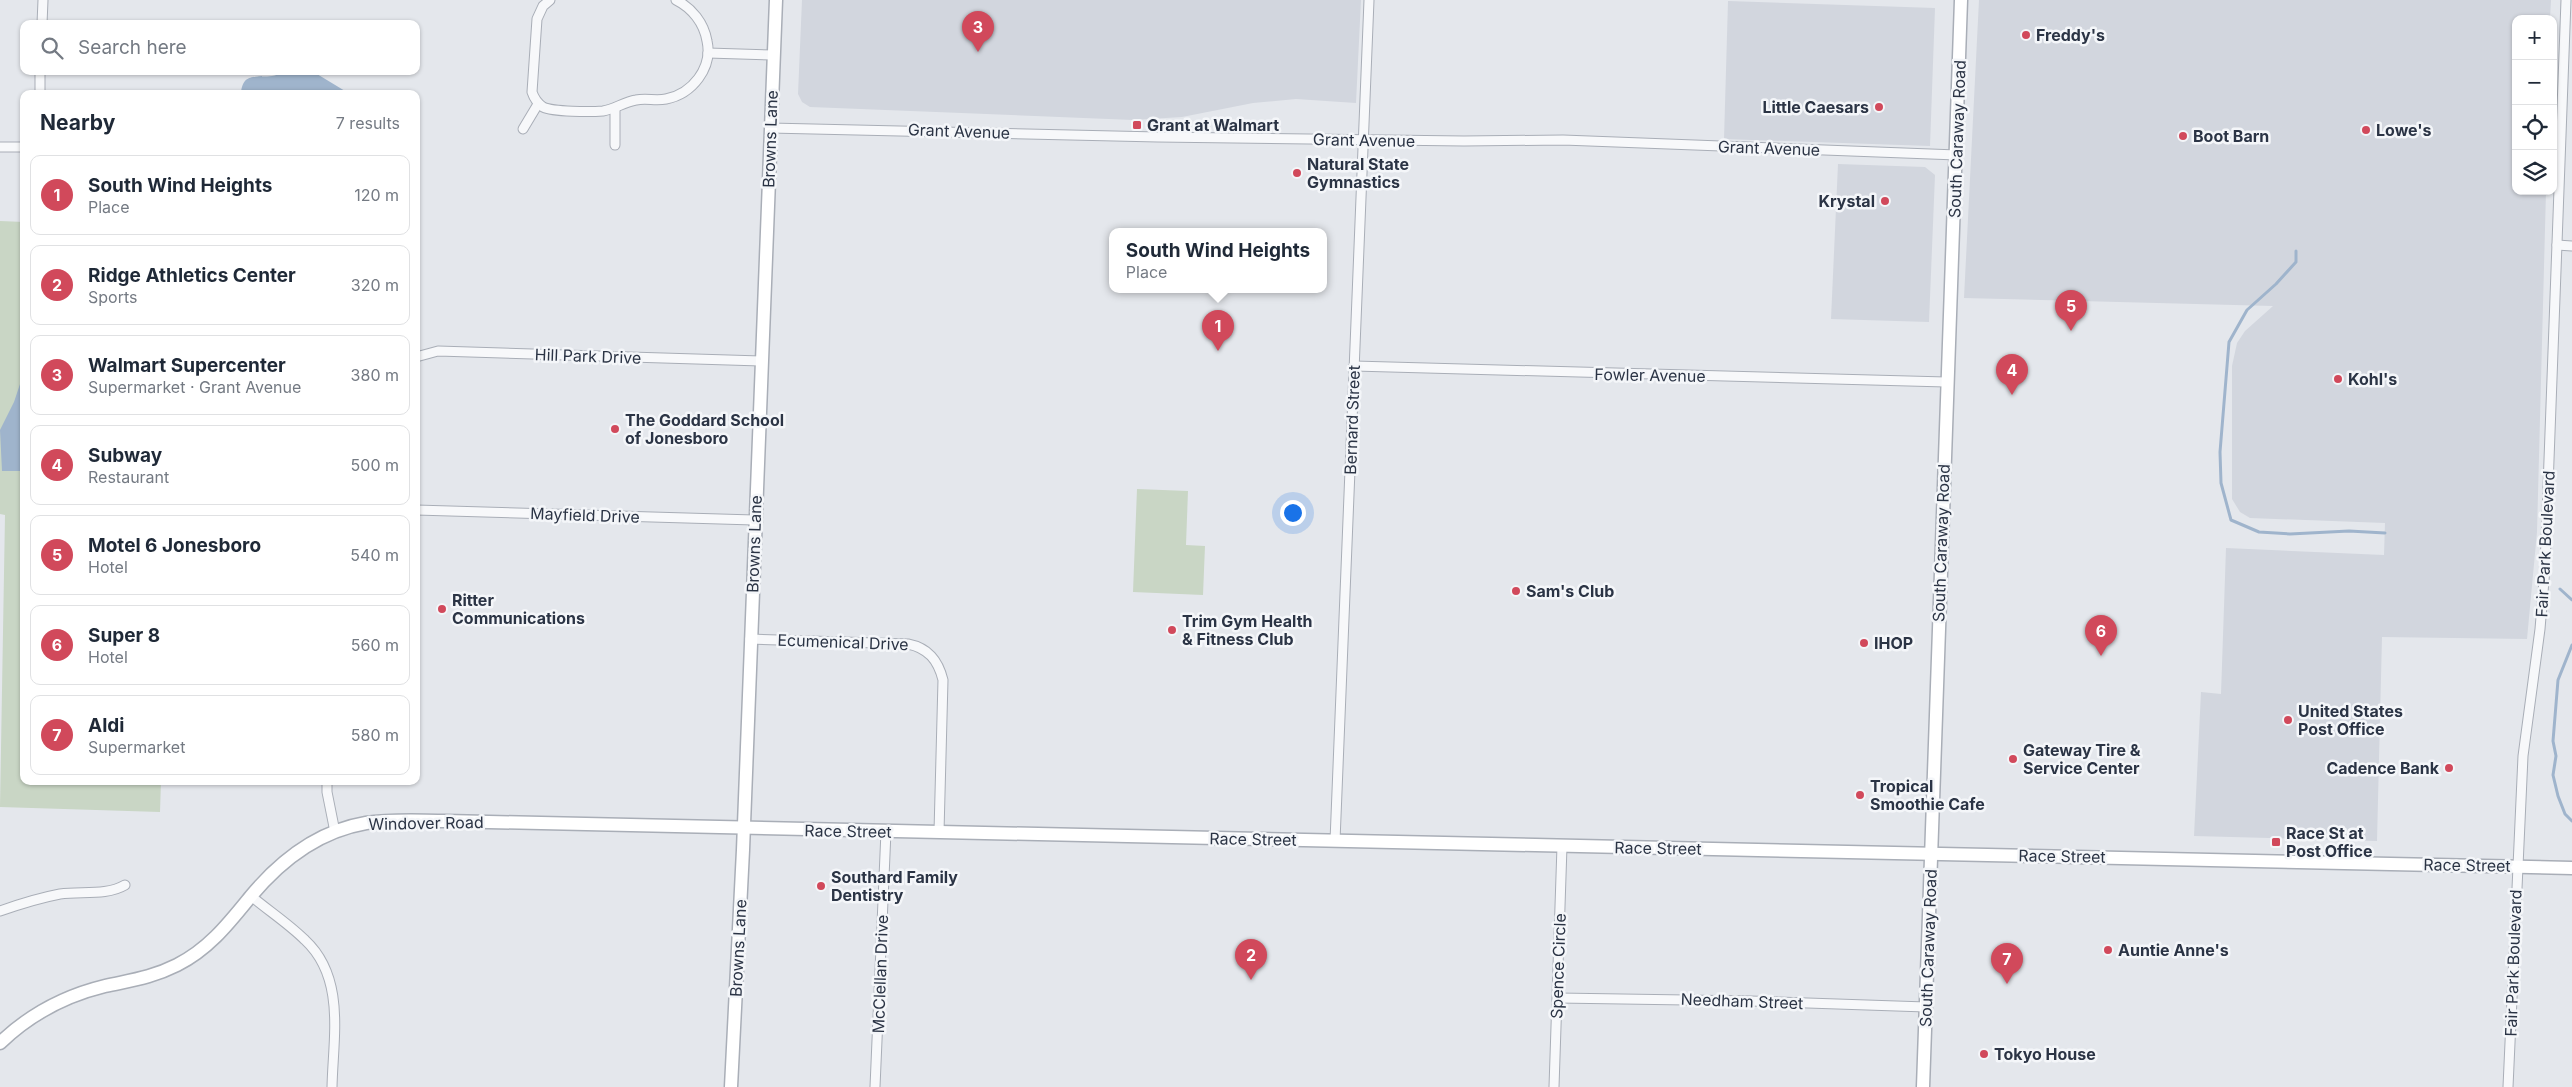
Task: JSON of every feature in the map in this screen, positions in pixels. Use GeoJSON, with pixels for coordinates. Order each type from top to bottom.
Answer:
{"type":"FeatureCollection","features":[{"type":"Feature","properties":{"kind":"street"},"geometry":{"type":"LineString","coordinates":[[42,20],[43,0]]}},
{"type":"Feature","properties":{"kind":"street"},"geometry":{"type":"LineString","coordinates":[[550,0],[543,6],[536,19],[532,92],[538,104],[549,109],[603,111],[636,100],[668,99],[685,92],[705,69],[708,44],[702,24],[692,10],[676,0]]}},
{"type":"Feature","properties":{"kind":"street","name":"Browns Lane"},"geometry":{"type":"LineString","coordinates":[[731,1087],[776,0]]}},
{"type":"Feature","properties":{"kind":"street","name":"Bernard Street"},"geometry":{"type":"LineString","coordinates":[[1335,841],[1369,0]]}},
{"type":"Feature","properties":{"kind":"street","name":"South Caraway Road"},"geometry":{"type":"LineString","coordinates":[[1923,1087],[1946,382],[1957,155],[1961,0]]}},
{"type":"Feature","properties":{"kind":"street","name":"Fair Park Boulevard"},"geometry":{"type":"LineString","coordinates":[[2508,1087],[2524,746],[2540,629],[2545,568],[2568,5]]}},
{"type":"Feature","properties":{"kind":"street"},"geometry":{"type":"LineString","coordinates":[[708,52],[774,55]]}},
{"type":"Feature","properties":{"kind":"street"},"geometry":{"type":"LineString","coordinates":[[40,75],[40,90]]}},
{"type":"Feature","properties":{"kind":"street"},"geometry":{"type":"LineString","coordinates":[[522,129],[538,104]]}},
{"type":"Feature","properties":{"kind":"street"},"geometry":{"type":"LineString","coordinates":[[615,108],[615,145]]}},
{"type":"Feature","properties":{"kind":"street","name":"Grant Avenue"},"geometry":{"type":"LineString","coordinates":[[770,128],[1362,140],[1563,140],[1957,155]]}},
{"type":"Feature","properties":{"kind":"street"},"geometry":{"type":"LineString","coordinates":[[0,147],[20,147]]}},
{"type":"Feature","properties":{"kind":"street"},"geometry":{"type":"LineString","coordinates":[[2557,245],[2572,246]]}},
{"type":"Feature","properties":{"kind":"street","name":"Hill Park Drive"},"geometry":{"type":"LineString","coordinates":[[420,356],[438,351],[761,360]]}},
{"type":"Feature","properties":{"kind":"street","name":"Fowler Avenue"},"geometry":{"type":"LineString","coordinates":[[1354,366],[1946,382]]}},
{"type":"Feature","properties":{"kind":"street","name":"Mayfield Drive"},"geometry":{"type":"LineString","coordinates":[[420,510],[754,520]]}},
{"type":"Feature","properties":{"kind":"street","name":"Ecumenical Drive"},"geometry":{"type":"LineString","coordinates":[[750,639],[908,644],[928,652],[940,668],[943,680],[939,832]]}},
{"type":"Feature","properties":{"kind":"street"},"geometry":{"type":"LineString","coordinates":[[327,785],[335,832]]}},
{"type":"Feature","properties":{"kind":"street","name":"Windover Road"},"geometry":{"type":"LineString","coordinates":[[0,1043],[23,1022],[66,998],[107,986],[143,979],[178,964],[221,933],[251,896],[295,852],[335,832],[379,821],[743,828]]}},
{"type":"Feature","properties":{"kind":"street","name":"Race Street"},"geometry":{"type":"LineString","coordinates":[[743,828],[2518,865],[2572,868]]}},
{"type":"Feature","properties":{"kind":"street","name":"McClellan Drive"},"geometry":{"type":"LineString","coordinates":[[875,1087],[886,831]]}},
{"type":"Feature","properties":{"kind":"street","name":"Spence Circle"},"geometry":{"type":"LineString","coordinates":[[1554,1087],[1562,846]]}},
{"type":"Feature","properties":{"kind":"street"},"geometry":{"type":"LineString","coordinates":[[0,912],[44,898],[75,892],[116,890],[125,884]]}},
{"type":"Feature","properties":{"kind":"street"},"geometry":{"type":"LineString","coordinates":[[251,896],[305,939],[327,970],[334,1001],[332,1087]]}},
{"type":"Feature","properties":{"kind":"street","name":"Needham Street"},"geometry":{"type":"LineString","coordinates":[[1558,998],[1723,1000],[1926,1007]]}},
{"type":"Feature","properties":{"kind":"shaded area"},"geometry":{"type":"Polygon","coordinates":[[[802,0],[1361,0],[1356,103],[1296,99],[1253,103],[1182,117],[1133,120],[810,107],[802,102],[798,94],[802,0]]]}},
{"type":"Feature","properties":{"kind":"shaded area"},"geometry":{"type":"Polygon","coordinates":[[[1979,0],[2551,0],[2550,15],[2512,15],[2512,195],[2546,195],[2537,532],[2527,639],[2382,637],[2377,841],[2194,836],[2201,692],[2221,694],[2226,548],[2384,555],[2385,523],[2250,518],[2240,512],[2232,499],[2232,366],[2237,343],[2245,331],[2273,306],[1964,298],[1979,0]]]}},
{"type":"Feature","properties":{"kind":"shaded area"},"geometry":{"type":"Polygon","coordinates":[[[1728,1],[1935,8],[1930,146],[1724,139],[1728,1]]]}},
{"type":"Feature","properties":{"kind":"shaded area"},"geometry":{"type":"Polygon","coordinates":[[[1838,164],[1925,167],[1935,175],[1929,322],[1831,319],[1838,164]]]}},
{"type":"Feature","properties":{"kind":"green space"},"geometry":{"type":"Polygon","coordinates":[[[0,221],[20,222],[20,785],[161,785],[160,812],[0,807],[5,515],[0,514],[0,221]]]}},
{"type":"Feature","properties":{"kind":"green space"},"geometry":{"type":"Polygon","coordinates":[[[1137,489],[1188,491],[1186,545],[1205,546],[1203,595],[1133,592],[1137,489]]]}},
{"type":"Feature","properties":{"kind":"water"},"geometry":{"type":"Polygon","coordinates":[[[319,75],[343,90],[241,90],[244,82],[251,77],[319,75]]]}},
{"type":"Feature","properties":{"kind":"water"},"geometry":{"type":"Polygon","coordinates":[[[20,384],[20,471],[2,471],[0,430],[14,402],[20,384]]]}},
{"type":"Feature","properties":{"kind":"waterway"},"geometry":{"type":"LineString","coordinates":[[2296,251],[2296,262],[2276,284],[2247,310],[2229,342],[2220,452],[2221,483],[2231,520],[2259,532],[2290,534],[2349,531],[2385,533]]}},
{"type":"Feature","properties":{"kind":"waterway"},"geometry":{"type":"LineString","coordinates":[[2560,589],[2572,600]]}},
{"type":"Feature","properties":{"kind":"waterway"},"geometry":{"type":"LineString","coordinates":[[2572,645],[2558,680],[2553,741],[2556,756],[2553,775],[2565,814],[2572,821]]}},
{"type":"Feature","properties":{"kind":"place","name":"Freddy's"},"geometry":{"type":"Point","coordinates":[2026,35]}},
{"type":"Feature","properties":{"kind":"place","name":"Walmart Supercenter"},"geometry":{"type":"Point","coordinates":[978,52]}},
{"type":"Feature","properties":{"kind":"place","name":"Little Caesars"},"geometry":{"type":"Point","coordinates":[1879,107]}},
{"type":"Feature","properties":{"kind":"place","name":"Grant at Walmart"},"geometry":{"type":"Point","coordinates":[1137,125]}},
{"type":"Feature","properties":{"kind":"place","name":"Lowe's"},"geometry":{"type":"Point","coordinates":[2366,130]}},
{"type":"Feature","properties":{"kind":"place","name":"Boot Barn"},"geometry":{"type":"Point","coordinates":[2183,136]}},
{"type":"Feature","properties":{"kind":"place","name":"Natural State Gymnastics"},"geometry":{"type":"Point","coordinates":[1297,173]}},
{"type":"Feature","properties":{"kind":"place","name":"Krystal"},"geometry":{"type":"Point","coordinates":[1885,201]}},
{"type":"Feature","properties":{"kind":"place","name":"Motel 6 Jonesboro"},"geometry":{"type":"Point","coordinates":[2071,331]}},
{"type":"Feature","properties":{"kind":"place","name":"South Wind Heights"},"geometry":{"type":"Point","coordinates":[1218,351]}},
{"type":"Feature","properties":{"kind":"place","name":"Kohl's"},"geometry":{"type":"Point","coordinates":[2338,379]}},
{"type":"Feature","properties":{"kind":"place","name":"Subway"},"geometry":{"type":"Point","coordinates":[2012,395]}},
{"type":"Feature","properties":{"kind":"place","name":"The Goddard School of Jonesboro"},"geometry":{"type":"Point","coordinates":[615,429]}},
{"type":"Feature","properties":{"kind":"place","name":"Sam's Club"},"geometry":{"type":"Point","coordinates":[1516,591]}},
{"type":"Feature","properties":{"kind":"place","name":"Ritter Communications"},"geometry":{"type":"Point","coordinates":[442,609]}},
{"type":"Feature","properties":{"kind":"place","name":"Trim Gym Health & Fitness Club"},"geometry":{"type":"Point","coordinates":[1172,630]}},
{"type":"Feature","properties":{"kind":"place","name":"IHOP"},"geometry":{"type":"Point","coordinates":[1864,643]}},
{"type":"Feature","properties":{"kind":"place","name":"Super 8"},"geometry":{"type":"Point","coordinates":[2101,656]}},
{"type":"Feature","properties":{"kind":"place","name":"United States Post Office"},"geometry":{"type":"Point","coordinates":[2288,720]}},
{"type":"Feature","properties":{"kind":"place","name":"Gateway Tire & Service Center"},"geometry":{"type":"Point","coordinates":[2013,759]}},
{"type":"Feature","properties":{"kind":"place","name":"Cadence Bank"},"geometry":{"type":"Point","coordinates":[2449,768]}},
{"type":"Feature","properties":{"kind":"place","name":"Tropical Smoothie Cafe"},"geometry":{"type":"Point","coordinates":[1860,795]}},
{"type":"Feature","properties":{"kind":"place","name":"Race St at Post Office"},"geometry":{"type":"Point","coordinates":[2276,842]}},
{"type":"Feature","properties":{"kind":"place","name":"Southard Family Dentistry"},"geometry":{"type":"Point","coordinates":[821,886]}},
{"type":"Feature","properties":{"kind":"place","name":"Auntie Anne's"},"geometry":{"type":"Point","coordinates":[2108,950]}},
{"type":"Feature","properties":{"kind":"place","name":"Ridge Athletics Center"},"geometry":{"type":"Point","coordinates":[1251,980]}},
{"type":"Feature","properties":{"kind":"place","name":"Aldi"},"geometry":{"type":"Point","coordinates":[2007,984]}},
{"type":"Feature","properties":{"kind":"place","name":"Tokyo House"},"geometry":{"type":"Point","coordinates":[1984,1054]}}]}
